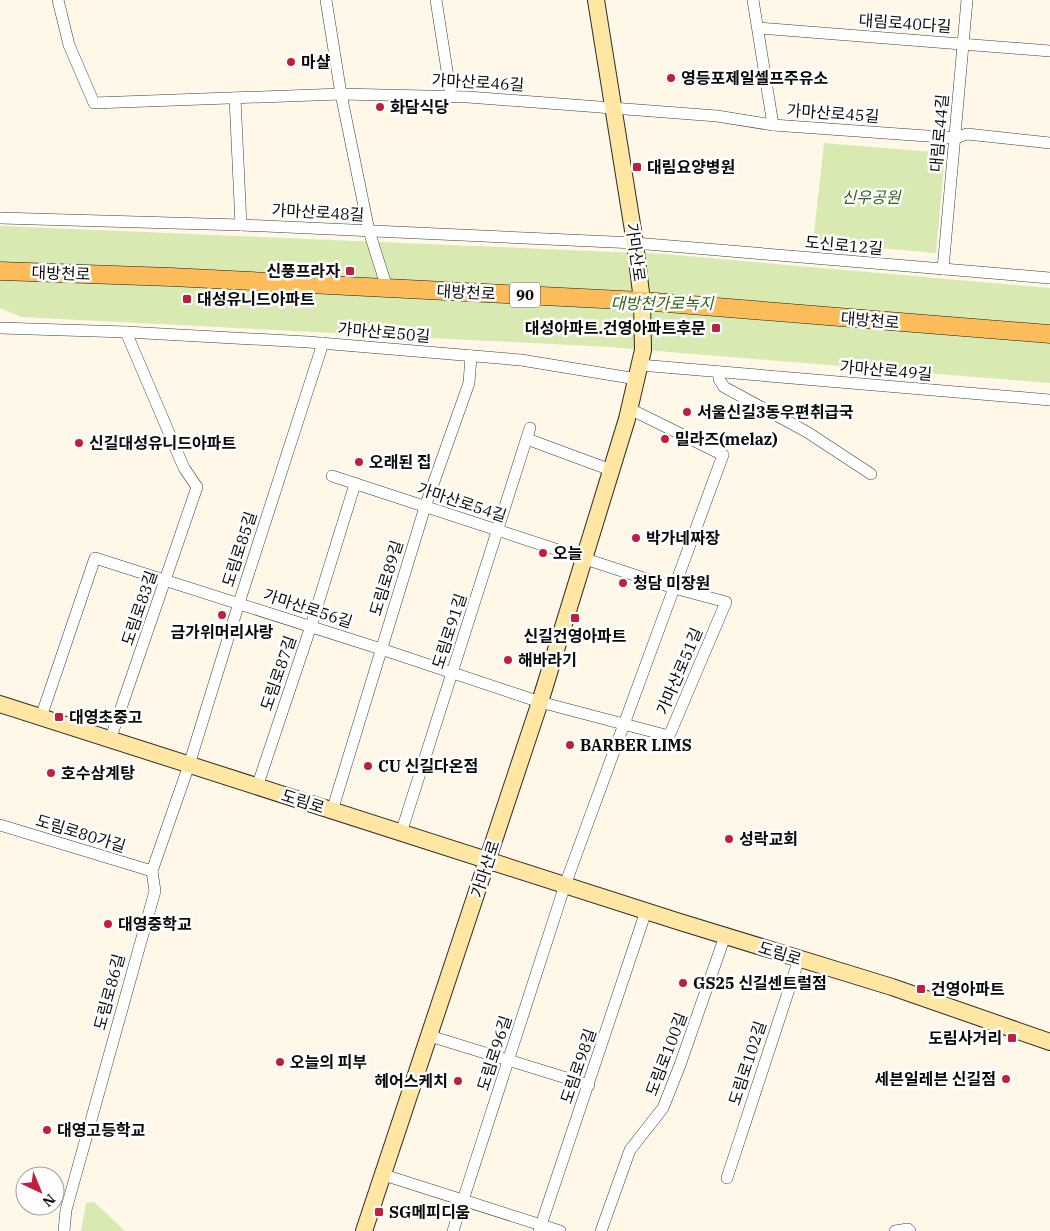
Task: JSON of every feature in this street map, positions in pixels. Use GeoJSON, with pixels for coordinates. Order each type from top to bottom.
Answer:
{"type":"FeatureCollection","features":[{"type":"Feature","properties":{"kind":"main road","name":"가마산로"},"geometry":{"type":"LineString","coordinates":[[364,1231],[540,702],[630,409],[643,350],[642,301],[635,243],[596,0]]}},
{"type":"Feature","properties":{"kind":"main road","name":"대방천로"},"geometry":{"type":"LineString","coordinates":[[0,271],[172,277],[642,301],[1050,334]]}},
{"type":"Feature","properties":{"kind":"main road","name":"도림로"},"geometry":{"type":"LineString","coordinates":[[0,704],[892,988],[1050,1042]]}},
{"type":"Feature","properties":{"kind":"street","name":"가마산로46길"},"geometry":{"type":"LineString","coordinates":[[58,0],[69,45],[94,103],[341,94],[451,96],[613,107]]}},
{"type":"Feature","properties":{"kind":"street"},"geometry":{"type":"LineString","coordinates":[[326,0],[341,94],[369,231],[387,288]]}},
{"type":"Feature","properties":{"kind":"street"},"geometry":{"type":"LineString","coordinates":[[436,0],[451,96]]}},
{"type":"Feature","properties":{"kind":"street"},"geometry":{"type":"LineString","coordinates":[[753,0],[773,125]]}},
{"type":"Feature","properties":{"kind":"street","name":"대림로44길"},"geometry":{"type":"LineString","coordinates":[[943,269],[967,0]]}},
{"type":"Feature","properties":{"kind":"street","name":"대림로40다길"},"geometry":{"type":"LineString","coordinates":[[758,28],[1050,51]]}},
{"type":"Feature","properties":{"kind":"street"},"geometry":{"type":"LineString","coordinates":[[235,98],[241,225]]}},
{"type":"Feature","properties":{"kind":"street","name":"가마산로45길"},"geometry":{"type":"LineString","coordinates":[[613,107],[717,116],[773,125],[955,138],[967,134],[1050,142]]}},
{"type":"Feature","properties":{"kind":"street","name":"가마산로48길"},"geometry":{"type":"LineString","coordinates":[[0,218],[241,225],[635,243]]}},
{"type":"Feature","properties":{"kind":"street","name":"도신로12길"},"geometry":{"type":"LineString","coordinates":[[635,243],[1050,278]]}},
{"type":"Feature","properties":{"kind":"street","name":"가마산로50길"},"geometry":{"type":"LineString","coordinates":[[0,328],[126,332],[323,343],[638,372]]}},
{"type":"Feature","properties":{"kind":"street","name":"도림로83길"},"geometry":{"type":"LineString","coordinates":[[110,740],[197,487],[184,468],[126,332]]}},
{"type":"Feature","properties":{"kind":"street","name":"도림로85길"},"geometry":{"type":"LineString","coordinates":[[189,765],[323,343]]}},
{"type":"Feature","properties":{"kind":"street","name":"도림로89길"},"geometry":{"type":"LineString","coordinates":[[332,810],[425,506],[469,383],[471,356]]}},
{"type":"Feature","properties":{"kind":"street","name":"가마산로49길"},"geometry":{"type":"LineString","coordinates":[[638,372],[719,372],[1050,400]]}},
{"type":"Feature","properties":{"kind":"street"},"geometry":{"type":"LineString","coordinates":[[719,372],[719,379],[724,387],[807,432],[871,474]]}},
{"type":"Feature","properties":{"kind":"street","name":"가마산로51길"},"geometry":{"type":"LineString","coordinates":[[630,409],[723,455],[674,588],[624,724],[669,736],[726,602],[674,588]]}},
{"type":"Feature","properties":{"kind":"street","name":"도림로91길"},"geometry":{"type":"LineString","coordinates":[[402,833],[529,434],[611,470]]}},
{"type":"Feature","properties":{"kind":"street","name":"가마산로54길"},"geometry":{"type":"LineString","coordinates":[[332,476],[583,558]]}},
{"type":"Feature","properties":{"kind":"street","name":"도림로87길"},"geometry":{"type":"LineString","coordinates":[[257,786],[311,626],[355,484]]}},
{"type":"Feature","properties":{"kind":"street","name":"가마산로56길"},"geometry":{"type":"LineString","coordinates":[[41,717],[94,558],[311,626],[540,702]]}},
{"type":"Feature","properties":{"kind":"street"},"geometry":{"type":"LineString","coordinates":[[583,558],[674,588]]}},
{"type":"Feature","properties":{"kind":"street"},"geometry":{"type":"LineString","coordinates":[[540,702],[624,724],[566,885]]}},
{"type":"Feature","properties":{"kind":"street","name":"도림로86길"},"geometry":{"type":"LineString","coordinates":[[64,1231],[66,1210],[155,891],[152,871],[189,765]]}},
{"type":"Feature","properties":{"kind":"street","name":"도림로80가길"},"geometry":{"type":"LineString","coordinates":[[0,825],[152,871]]}},
{"type":"Feature","properties":{"kind":"street","name":"도림로96길"},"geometry":{"type":"LineString","coordinates":[[453,1231],[566,885]]}},
{"type":"Feature","properties":{"kind":"street","name":"도림로98길"},"geometry":{"type":"LineString","coordinates":[[540,1227],[646,911]]}},
{"type":"Feature","properties":{"kind":"street","name":"도림로100길"},"geometry":{"type":"LineString","coordinates":[[601,1231],[630,1150],[663,1108],[725,936]]}},
{"type":"Feature","properties":{"kind":"street","name":"도림로102길"},"geometry":{"type":"LineString","coordinates":[[727,1178],[799,959]]}},
{"type":"Feature","properties":{"kind":"street"},"geometry":{"type":"LineString","coordinates":[[430,1036],[589,1085]]}},
{"type":"Feature","properties":{"kind":"street"},"geometry":{"type":"LineString","coordinates":[[384,1175],[464,1200],[540,1227],[560,1231]]}},
{"type":"Feature","properties":{"kind":"street"},"geometry":{"type":"LineString","coordinates":[[895,1231],[908,1229],[910,1231]]}},
{"type":"Feature","properties":{"kind":"green space","name":"신우공원"},"geometry":{"type":"Polygon","coordinates":[[[824,143],[945,153],[936,253],[813,242],[824,143]]]}},
{"type":"Feature","properties":{"kind":"green space","name":"대방천가로녹지"},"geometry":{"type":"Polygon","coordinates":[[[0,226],[664,254],[1050,288],[1050,383],[609,347],[21,317],[0,308],[0,226]]]}},
{"type":"Feature","properties":{"kind":"green space"},"geometry":{"type":"Polygon","coordinates":[[[94,1202],[125,1231],[81,1231],[86,1203],[94,1202]]]}},
{"type":"Feature","properties":{"kind":"place","name":"마샬"},"geometry":{"type":"Point","coordinates":[291,62]}},
{"type":"Feature","properties":{"kind":"place","name":"영등포제일셀프주유소"},"geometry":{"type":"Point","coordinates":[671,78]}},
{"type":"Feature","properties":{"kind":"place","name":"화담식당"},"geometry":{"type":"Point","coordinates":[380,107]}},
{"type":"Feature","properties":{"kind":"place","name":"대림요양병원"},"geometry":{"type":"Point","coordinates":[637,167]}},
{"type":"Feature","properties":{"kind":"place","name":"신풍프라자"},"geometry":{"type":"Point","coordinates":[350,271]}},
{"type":"Feature","properties":{"kind":"place","name":"대성유니드아파트"},"geometry":{"type":"Point","coordinates":[187,299]}},
{"type":"Feature","properties":{"kind":"place","name":"대성아파트.건영아파트후문"},"geometry":{"type":"Point","coordinates":[716,328]}},
{"type":"Feature","properties":{"kind":"place","name":"서울신길3동우편취급국"},"geometry":{"type":"Point","coordinates":[687,412]}},
{"type":"Feature","properties":{"kind":"place","name":"밀라즈(melaz)"},"geometry":{"type":"Point","coordinates":[665,439]}},
{"type":"Feature","properties":{"kind":"place","name":"신길대성유니드아파트"},"geometry":{"type":"Point","coordinates":[79,443]}},
{"type":"Feature","properties":{"kind":"place","name":"오래된 집"},"geometry":{"type":"Point","coordinates":[359,462]}},
{"type":"Feature","properties":{"kind":"place","name":"박가네짜장"},"geometry":{"type":"Point","coordinates":[636,538]}},
{"type":"Feature","properties":{"kind":"place","name":"오늘"},"geometry":{"type":"Point","coordinates":[543,553]}},
{"type":"Feature","properties":{"kind":"place","name":"청담 미장원"},"geometry":{"type":"Point","coordinates":[623,583]}},
{"type":"Feature","properties":{"kind":"place","name":"금가위머리사랑"},"geometry":{"type":"Point","coordinates":[222,615]}},
{"type":"Feature","properties":{"kind":"place","name":"신길건영아파트"},"geometry":{"type":"Point","coordinates":[575,618]}},
{"type":"Feature","properties":{"kind":"place","name":"해바라기"},"geometry":{"type":"Point","coordinates":[508,660]}},
{"type":"Feature","properties":{"kind":"place","name":"대영초중고"},"geometry":{"type":"Point","coordinates":[59,717]}},
{"type":"Feature","properties":{"kind":"place","name":"BARBER LIMS"},"geometry":{"type":"Point","coordinates":[570,745]}},
{"type":"Feature","properties":{"kind":"place","name":"CU 신길다온점"},"geometry":{"type":"Point","coordinates":[368,766]}},
{"type":"Feature","properties":{"kind":"place","name":"호수삼계탕"},"geometry":{"type":"Point","coordinates":[51,773]}},
{"type":"Feature","properties":{"kind":"place","name":"성락교회"},"geometry":{"type":"Point","coordinates":[729,839]}},
{"type":"Feature","properties":{"kind":"place","name":"대영중학교"},"geometry":{"type":"Point","coordinates":[108,924]}},
{"type":"Feature","properties":{"kind":"place","name":"GS25 신길센트럴점"},"geometry":{"type":"Point","coordinates":[683,983]}},
{"type":"Feature","properties":{"kind":"place","name":"건영아파트"},"geometry":{"type":"Point","coordinates":[921,989]}},
{"type":"Feature","properties":{"kind":"place","name":"도림사거리"},"geometry":{"type":"Point","coordinates":[1012,1038]}},
{"type":"Feature","properties":{"kind":"place","name":"오늘의 피부"},"geometry":{"type":"Point","coordinates":[280,1062]}},
{"type":"Feature","properties":{"kind":"place","name":"세븐일레븐 신길점"},"geometry":{"type":"Point","coordinates":[1006,1079]}},
{"type":"Feature","properties":{"kind":"place","name":"헤어스케치"},"geometry":{"type":"Point","coordinates":[458,1081]}},
{"type":"Feature","properties":{"kind":"place","name":"대영고등학교"},"geometry":{"type":"Point","coordinates":[47,1130]}},
{"type":"Feature","properties":{"kind":"place","name":"SG메피디움"},"geometry":{"type":"Point","coordinates":[379,1212]}}]}
